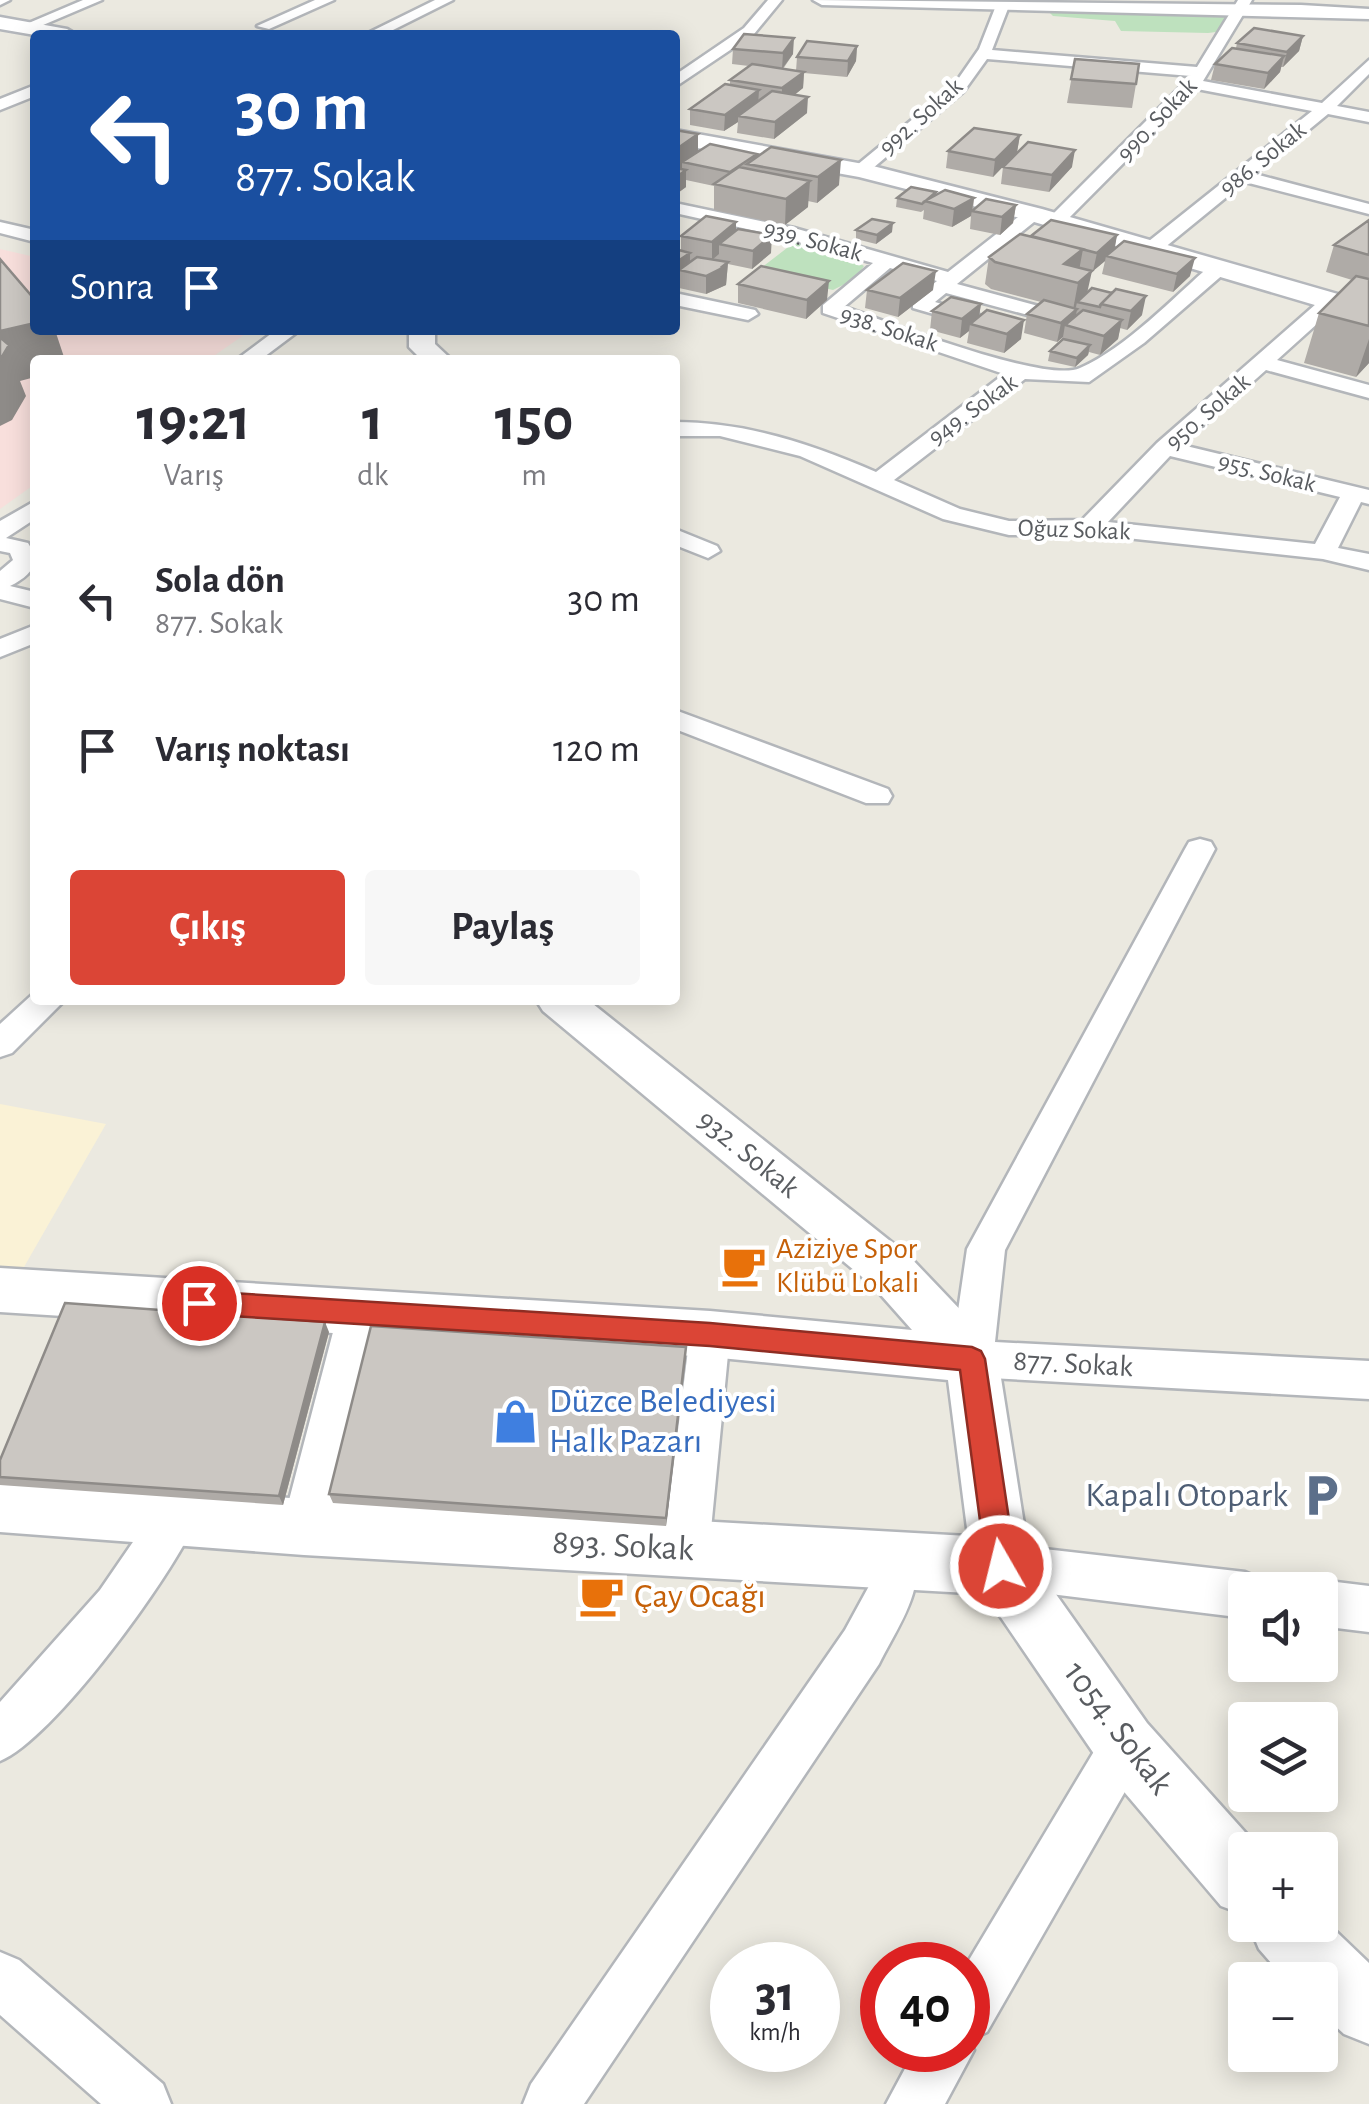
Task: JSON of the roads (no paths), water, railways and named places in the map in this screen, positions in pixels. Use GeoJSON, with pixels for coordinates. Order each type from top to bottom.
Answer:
{"type":"FeatureCollection","features":[{"type":"Feature","properties":{"kind":"main road"},"geometry":{"type":"LineString","coordinates":[[0,23],[36,30]]}},
{"type":"Feature","properties":{"kind":"main road"},"geometry":{"type":"LineString","coordinates":[[0,30],[30,32]]}},
{"type":"Feature","properties":{"kind":"main road"},"geometry":{"type":"LineString","coordinates":[[680,138],[860,170],[1045,217],[1369,312]]}},
{"type":"Feature","properties":{"kind":"street"},"geometry":{"type":"LineString","coordinates":[[24,28],[94,0]]}},
{"type":"Feature","properties":{"kind":"street"},"geometry":{"type":"LineString","coordinates":[[264,26],[327,0]]}},
{"type":"Feature","properties":{"kind":"street"},"geometry":{"type":"LineString","coordinates":[[382,30],[446,0]]}},
{"type":"Feature","properties":{"kind":"street"},"geometry":{"type":"LineString","coordinates":[[680,79],[749,31],[775,0]]}},
{"type":"Feature","properties":{"kind":"street"},"geometry":{"type":"LineString","coordinates":[[822,0],[1002,6],[1243,3],[1369,14]]}},
{"type":"Feature","properties":{"kind":"street","name":"990. Sokak"},"geometry":{"type":"LineString","coordinates":[[946,282],[1045,217],[1198,78],[1243,3]]}},
{"type":"Feature","properties":{"kind":"street","name":"992. Sokak"},"geometry":{"type":"LineString","coordinates":[[860,170],[959,88],[982,54],[1002,6]]}},
{"type":"Feature","properties":{"kind":"street"},"geometry":{"type":"LineString","coordinates":[[982,54],[1198,78],[1369,117]]}},
{"type":"Feature","properties":{"kind":"street","name":"986. Sokak"},"geometry":{"type":"LineString","coordinates":[[1152,248],[1326,108],[1369,65]]}},
{"type":"Feature","properties":{"kind":"street"},"geometry":{"type":"LineString","coordinates":[[0,105],[30,92]]}},
{"type":"Feature","properties":{"kind":"street"},"geometry":{"type":"LineString","coordinates":[[1242,176],[1369,209]]}},
{"type":"Feature","properties":{"kind":"street","name":"939. Sokak"},"geometry":{"type":"LineString","coordinates":[[680,209],[786,232],[1137,339]]}},
{"type":"Feature","properties":{"kind":"street"},"geometry":{"type":"LineString","coordinates":[[0,227],[30,235]]}},
{"type":"Feature","properties":{"kind":"street","name":"938. Sokak"},"geometry":{"type":"LineString","coordinates":[[887,261],[830,309],[1020,372]]}},
{"type":"Feature","properties":{"kind":"street","name":"949. Sokak"},"geometry":{"type":"LineString","coordinates":[[880,480],[1020,372],[1082,377],[1137,339],[1219,268]]}},
{"type":"Feature","properties":{"kind":"street"},"geometry":{"type":"LineString","coordinates":[[946,282],[920,304],[994,325]]}},
{"type":"Feature","properties":{"kind":"street"},"geometry":{"type":"LineString","coordinates":[[680,300],[748,314]]}},
{"type":"Feature","properties":{"kind":"street","name":"950. Sokak"},"geometry":{"type":"LineString","coordinates":[[1089,527],[1166,448],[1331,301]]}},
{"type":"Feature","properties":{"kind":"street"},"geometry":{"type":"LineString","coordinates":[[253,355],[283,335]]}},
{"type":"Feature","properties":{"kind":"street"},"geometry":{"type":"LineString","coordinates":[[422,335],[422,346],[433,355]]}},
{"type":"Feature","properties":{"kind":"street"},"geometry":{"type":"LineString","coordinates":[[1264,363],[1369,392]]}},
{"type":"Feature","properties":{"kind":"street","name":"Oğuz Sokak"},"geometry":{"type":"LineString","coordinates":[[680,429],[720,429],[808,451],[952,514],[1009,528],[1089,527],[1323,552],[1369,562]]}},
{"type":"Feature","properties":{"kind":"street","name":"955. Sokak"},"geometry":{"type":"LineString","coordinates":[[1166,448],[1362,495]]}},
{"type":"Feature","properties":{"kind":"street"},"geometry":{"type":"LineString","coordinates":[[1323,552],[1362,495]]}},
{"type":"Feature","properties":{"kind":"street"},"geometry":{"type":"LineString","coordinates":[[0,532],[30,511]]}},
{"type":"Feature","properties":{"kind":"street"},"geometry":{"type":"LineString","coordinates":[[680,538],[708,550]]}},
{"type":"Feature","properties":{"kind":"street"},"geometry":{"type":"LineString","coordinates":[[0,580],[16,574],[22,555]]}},
{"type":"Feature","properties":{"kind":"street"},"geometry":{"type":"LineString","coordinates":[[0,590],[30,599]]}},
{"type":"Feature","properties":{"kind":"street"},"geometry":{"type":"LineString","coordinates":[[0,650],[30,636]]}},
{"type":"Feature","properties":{"kind":"street"},"geometry":{"type":"LineString","coordinates":[[680,721],[878,796]]}},
{"type":"Feature","properties":{"kind":"street"},"geometry":{"type":"LineString","coordinates":[[1001,1566],[972,1359],[986,1249],[1200,849]]}},
{"type":"Feature","properties":{"kind":"street"},"geometry":{"type":"LineString","coordinates":[[0,1044],[43,1005]]}},
{"type":"Feature","properties":{"kind":"street","name":"932. Sokak"},"geometry":{"type":"LineString","coordinates":[[564,1005],[891,1270],[972,1359]]}},
{"type":"Feature","properties":{"kind":"street","name":"877. Sokak"},"geometry":{"type":"LineString","coordinates":[[0,1290],[710,1334],[972,1359],[1369,1380]]}},
{"type":"Feature","properties":{"kind":"street"},"geometry":{"type":"LineString","coordinates":[[304,1527],[358,1313]]}},
{"type":"Feature","properties":{"kind":"street"},"geometry":{"type":"LineString","coordinates":[[686,1550],[710,1334]]}},
{"type":"Feature","properties":{"kind":"street","name":"893. Sokak"},"geometry":{"type":"LineString","coordinates":[[0,1506],[1001,1566],[1228,1593]]}},
{"type":"Feature","properties":{"kind":"street"},"geometry":{"type":"LineString","coordinates":[[0,1737],[52,1684],[118,1604],[150,1562],[175,1519]]}},
{"type":"Feature","properties":{"kind":"street"},"geometry":{"type":"LineString","coordinates":[[550,2104],[862,1648],[890,1591],[896,1562]]}},
{"type":"Feature","properties":{"kind":"street","name":"1054. Sokak"},"geometry":{"type":"LineString","coordinates":[[1001,1566],[1125,1745],[1228,1863]]}},
{"type":"Feature","properties":{"kind":"street"},"geometry":{"type":"LineString","coordinates":[[1338,1606],[1369,1609]]}},
{"type":"Feature","properties":{"kind":"street"},"geometry":{"type":"LineString","coordinates":[[990,1975],[1125,1745]]}},
{"type":"Feature","properties":{"kind":"street"},"geometry":{"type":"LineString","coordinates":[[1298,1942],[1369,2009]]}},
{"type":"Feature","properties":{"kind":"street"},"geometry":{"type":"LineString","coordinates":[[0,1979],[143,2104]]}},
{"type":"Feature","properties":{"kind":"street"},"geometry":{"type":"LineString","coordinates":[[914,2104],[933,2072]]}},
{"type":"Feature","properties":{"kind":"place","name":"Aziziye Spor Klübü Lokali"},"geometry":{"type":"Point","coordinates":[743,1266]}},
{"type":"Feature","properties":{"kind":"place","name":"Düzce Belediyesi Halk Pazarı"},"geometry":{"type":"Point","coordinates":[516,1421]}},
{"type":"Feature","properties":{"kind":"place","name":"Kapalı Otopark"},"geometry":{"type":"Point","coordinates":[1321,1495]}},
{"type":"Feature","properties":{"kind":"place","name":"Çay Ocağı"},"geometry":{"type":"Point","coordinates":[601,1596]}}]}
